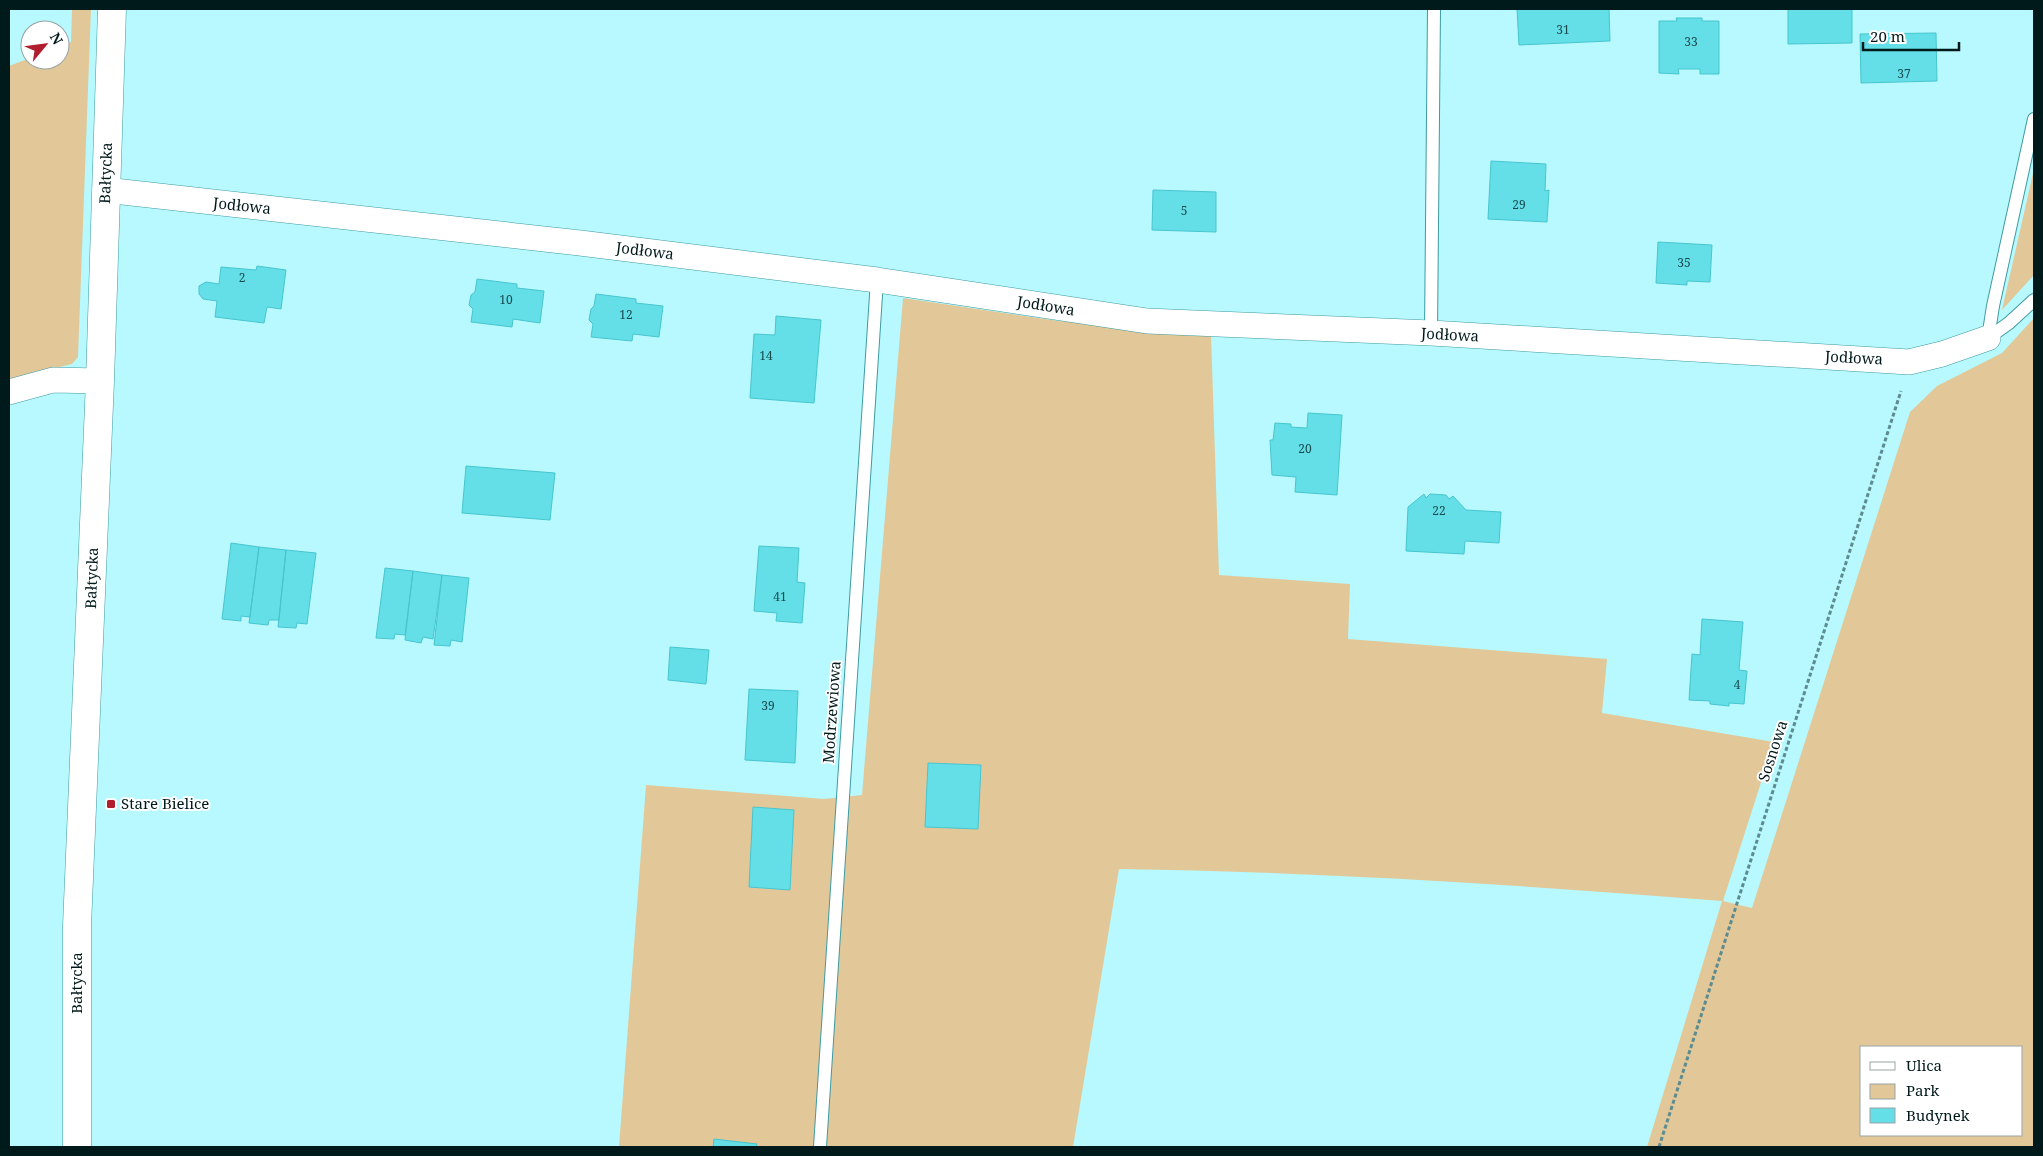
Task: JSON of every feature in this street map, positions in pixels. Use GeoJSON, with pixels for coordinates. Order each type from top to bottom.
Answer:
{"type":"FeatureCollection","features":[{"type":"Feature","properties":{"kind":"street","name":"Bałtycka"},"geometry":{"type":"LineString","coordinates":[[77,1147],[76,926],[100,381],[112,9]]}},
{"type":"Feature","properties":{"kind":"street","name":"Jodłowa"},"geometry":{"type":"LineString","coordinates":[[105,190],[580,243],[877,280],[1147,321],[1431,333],[1909,362],[1942,354],[1988,338]]}},
{"type":"Feature","properties":{"kind":"street"},"geometry":{"type":"LineString","coordinates":[[9,392],[53,380],[100,381]]}},
{"type":"Feature","properties":{"kind":"lane"},"geometry":{"type":"LineString","coordinates":[[1431,333],[1434,9]]}},
{"type":"Feature","properties":{"kind":"lane"},"geometry":{"type":"LineString","coordinates":[[1988,338],[1993,306],[2034,119]]}},
{"type":"Feature","properties":{"kind":"lane","name":"Modrzewiowa"},"geometry":{"type":"LineString","coordinates":[[820,1147],[877,280]]}},
{"type":"Feature","properties":{"kind":"lane"},"geometry":{"type":"LineString","coordinates":[[1988,338],[2009,323],[2034,300]]}},
{"type":"Feature","properties":{"kind":"path","name":"Sosnowa"},"geometry":{"type":"LineString","coordinates":[[1659,1147],[1909,362]]}},
{"type":"Feature","properties":{"kind":"green space"},"geometry":{"type":"Polygon","coordinates":[[[72,9],[91,9],[78,357],[72,364],[9,379],[9,66],[20,62],[20,70],[70,70],[72,9]]]}},
{"type":"Feature","properties":{"kind":"green space"},"geometry":{"type":"Polygon","coordinates":[[[2034,169],[2034,275],[2002,310],[2034,169]]]}},
{"type":"Feature","properties":{"kind":"green space"},"geometry":{"type":"Polygon","coordinates":[[[903,298],[1059,321],[1211,335],[1219,575],[1350,584],[1348,639],[1607,659],[1602,713],[1774,742],[1723,901],[1752,908],[1910,412],[1937,386],[2002,353],[2034,318],[2034,1147],[1647,1147],[1722,901],[1420,880],[1270,873],[1119,869],[1073,1147],[619,1147],[646,785],[824,799],[862,795],[903,298]]]}},
{"type":"Feature","properties":{"kind":"building"},"geometry":{"type":"Polygon","coordinates":[[[1517,9],[1609,9],[1610,41],[1519,45],[1517,9]]]}},
{"type":"Feature","properties":{"kind":"building"},"geometry":{"type":"Polygon","coordinates":[[[1788,9],[1852,9],[1852,43],[1788,44],[1788,9]]]}},
{"type":"Feature","properties":{"kind":"building"},"geometry":{"type":"Polygon","coordinates":[[[1676,18],[1702,18],[1702,21],[1719,21],[1719,74],[1700,74],[1700,69],[1678,69],[1679,74],[1659,73],[1659,21],[1677,21],[1676,18]]]}},
{"type":"Feature","properties":{"kind":"building"},"geometry":{"type":"Polygon","coordinates":[[[1936,33],[1937,81],[1861,83],[1860,34],[1936,33]]]}},
{"type":"Feature","properties":{"kind":"building"},"geometry":{"type":"Polygon","coordinates":[[[1491,161],[1546,164],[1545,191],[1549,190],[1547,222],[1488,219],[1491,161]]]}},
{"type":"Feature","properties":{"kind":"building"},"geometry":{"type":"Polygon","coordinates":[[[1153,190],[1216,192],[1216,232],[1152,230],[1153,190]]]}},
{"type":"Feature","properties":{"kind":"building"},"geometry":{"type":"Polygon","coordinates":[[[1658,242],[1712,245],[1710,282],[1687,281],[1687,285],[1656,283],[1658,242]]]}},
{"type":"Feature","properties":{"kind":"building"},"geometry":{"type":"Polygon","coordinates":[[[257,266],[286,270],[281,309],[267,307],[264,323],[215,317],[217,301],[203,299],[199,294],[199,286],[206,282],[219,284],[221,267],[256,270],[257,266]]]}},
{"type":"Feature","properties":{"kind":"building"},"geometry":{"type":"Polygon","coordinates":[[[477,279],[517,284],[517,288],[544,291],[540,323],[513,319],[512,327],[471,322],[473,309],[469,305],[471,295],[475,292],[477,279]]]}},
{"type":"Feature","properties":{"kind":"building"},"geometry":{"type":"Polygon","coordinates":[[[596,294],[636,299],[636,303],[663,306],[659,337],[633,334],[632,341],[591,337],[593,324],[589,320],[596,294]]]}},
{"type":"Feature","properties":{"kind":"building"},"geometry":{"type":"Polygon","coordinates":[[[776,316],[821,320],[814,403],[750,398],[754,334],[775,335],[776,316]]]}},
{"type":"Feature","properties":{"kind":"building"},"geometry":{"type":"Polygon","coordinates":[[[1308,413],[1342,415],[1337,495],[1295,492],[1296,477],[1272,475],[1270,440],[1273,440],[1275,423],[1307,428],[1308,413]]]}},
{"type":"Feature","properties":{"kind":"building"},"geometry":{"type":"Polygon","coordinates":[[[466,466],[555,473],[550,520],[462,513],[466,466]]]}},
{"type":"Feature","properties":{"kind":"building"},"geometry":{"type":"Polygon","coordinates":[[[1424,494],[1426,498],[1430,494],[1446,495],[1449,499],[1453,496],[1466,510],[1501,512],[1499,543],[1465,541],[1464,554],[1406,551],[1408,507],[1424,494]]]}},
{"type":"Feature","properties":{"kind":"building"},"geometry":{"type":"Polygon","coordinates":[[[231,543],[259,547],[250,617],[241,616],[241,621],[222,619],[231,543]]]}},
{"type":"Feature","properties":{"kind":"building"},"geometry":{"type":"Polygon","coordinates":[[[759,546],[799,548],[797,582],[805,583],[802,623],[776,621],[777,613],[754,611],[759,546]]]}},
{"type":"Feature","properties":{"kind":"building"},"geometry":{"type":"Polygon","coordinates":[[[259,547],[286,550],[279,620],[269,620],[268,625],[249,623],[259,547]]]}},
{"type":"Feature","properties":{"kind":"building"},"geometry":{"type":"Polygon","coordinates":[[[286,550],[316,553],[307,624],[297,623],[296,628],[278,627],[286,550]]]}},
{"type":"Feature","properties":{"kind":"building"},"geometry":{"type":"Polygon","coordinates":[[[385,568],[413,571],[405,635],[395,634],[394,639],[376,638],[385,568]]]}},
{"type":"Feature","properties":{"kind":"building"},"geometry":{"type":"Polygon","coordinates":[[[413,571],[442,575],[433,639],[423,637],[421,643],[405,640],[413,571]]]}},
{"type":"Feature","properties":{"kind":"building"},"geometry":{"type":"Polygon","coordinates":[[[442,575],[469,578],[462,642],[451,640],[450,646],[434,645],[442,575]]]}},
{"type":"Feature","properties":{"kind":"building"},"geometry":{"type":"Polygon","coordinates":[[[1702,619],[1743,622],[1739,670],[1747,671],[1744,704],[1729,703],[1729,706],[1710,704],[1710,701],[1689,700],[1692,654],[1700,655],[1702,619]]]}},
{"type":"Feature","properties":{"kind":"building"},"geometry":{"type":"Polygon","coordinates":[[[670,647],[709,650],[706,684],[668,680],[670,647]]]}},
{"type":"Feature","properties":{"kind":"building"},"geometry":{"type":"Polygon","coordinates":[[[749,689],[798,691],[795,763],[745,760],[749,689]]]}},
{"type":"Feature","properties":{"kind":"building"},"geometry":{"type":"Polygon","coordinates":[[[928,763],[981,765],[978,829],[925,827],[928,763]]]}},
{"type":"Feature","properties":{"kind":"building"},"geometry":{"type":"Polygon","coordinates":[[[753,807],[794,810],[790,890],[749,887],[753,807]]]}},
{"type":"Feature","properties":{"kind":"building"},"geometry":{"type":"Polygon","coordinates":[[[714,1139],[757,1144],[756,1147],[713,1147],[714,1139]]]}},
{"type":"Feature","properties":{"kind":"place","name":"Stare Bielice"},"geometry":{"type":"Point","coordinates":[111,804]}}]}
